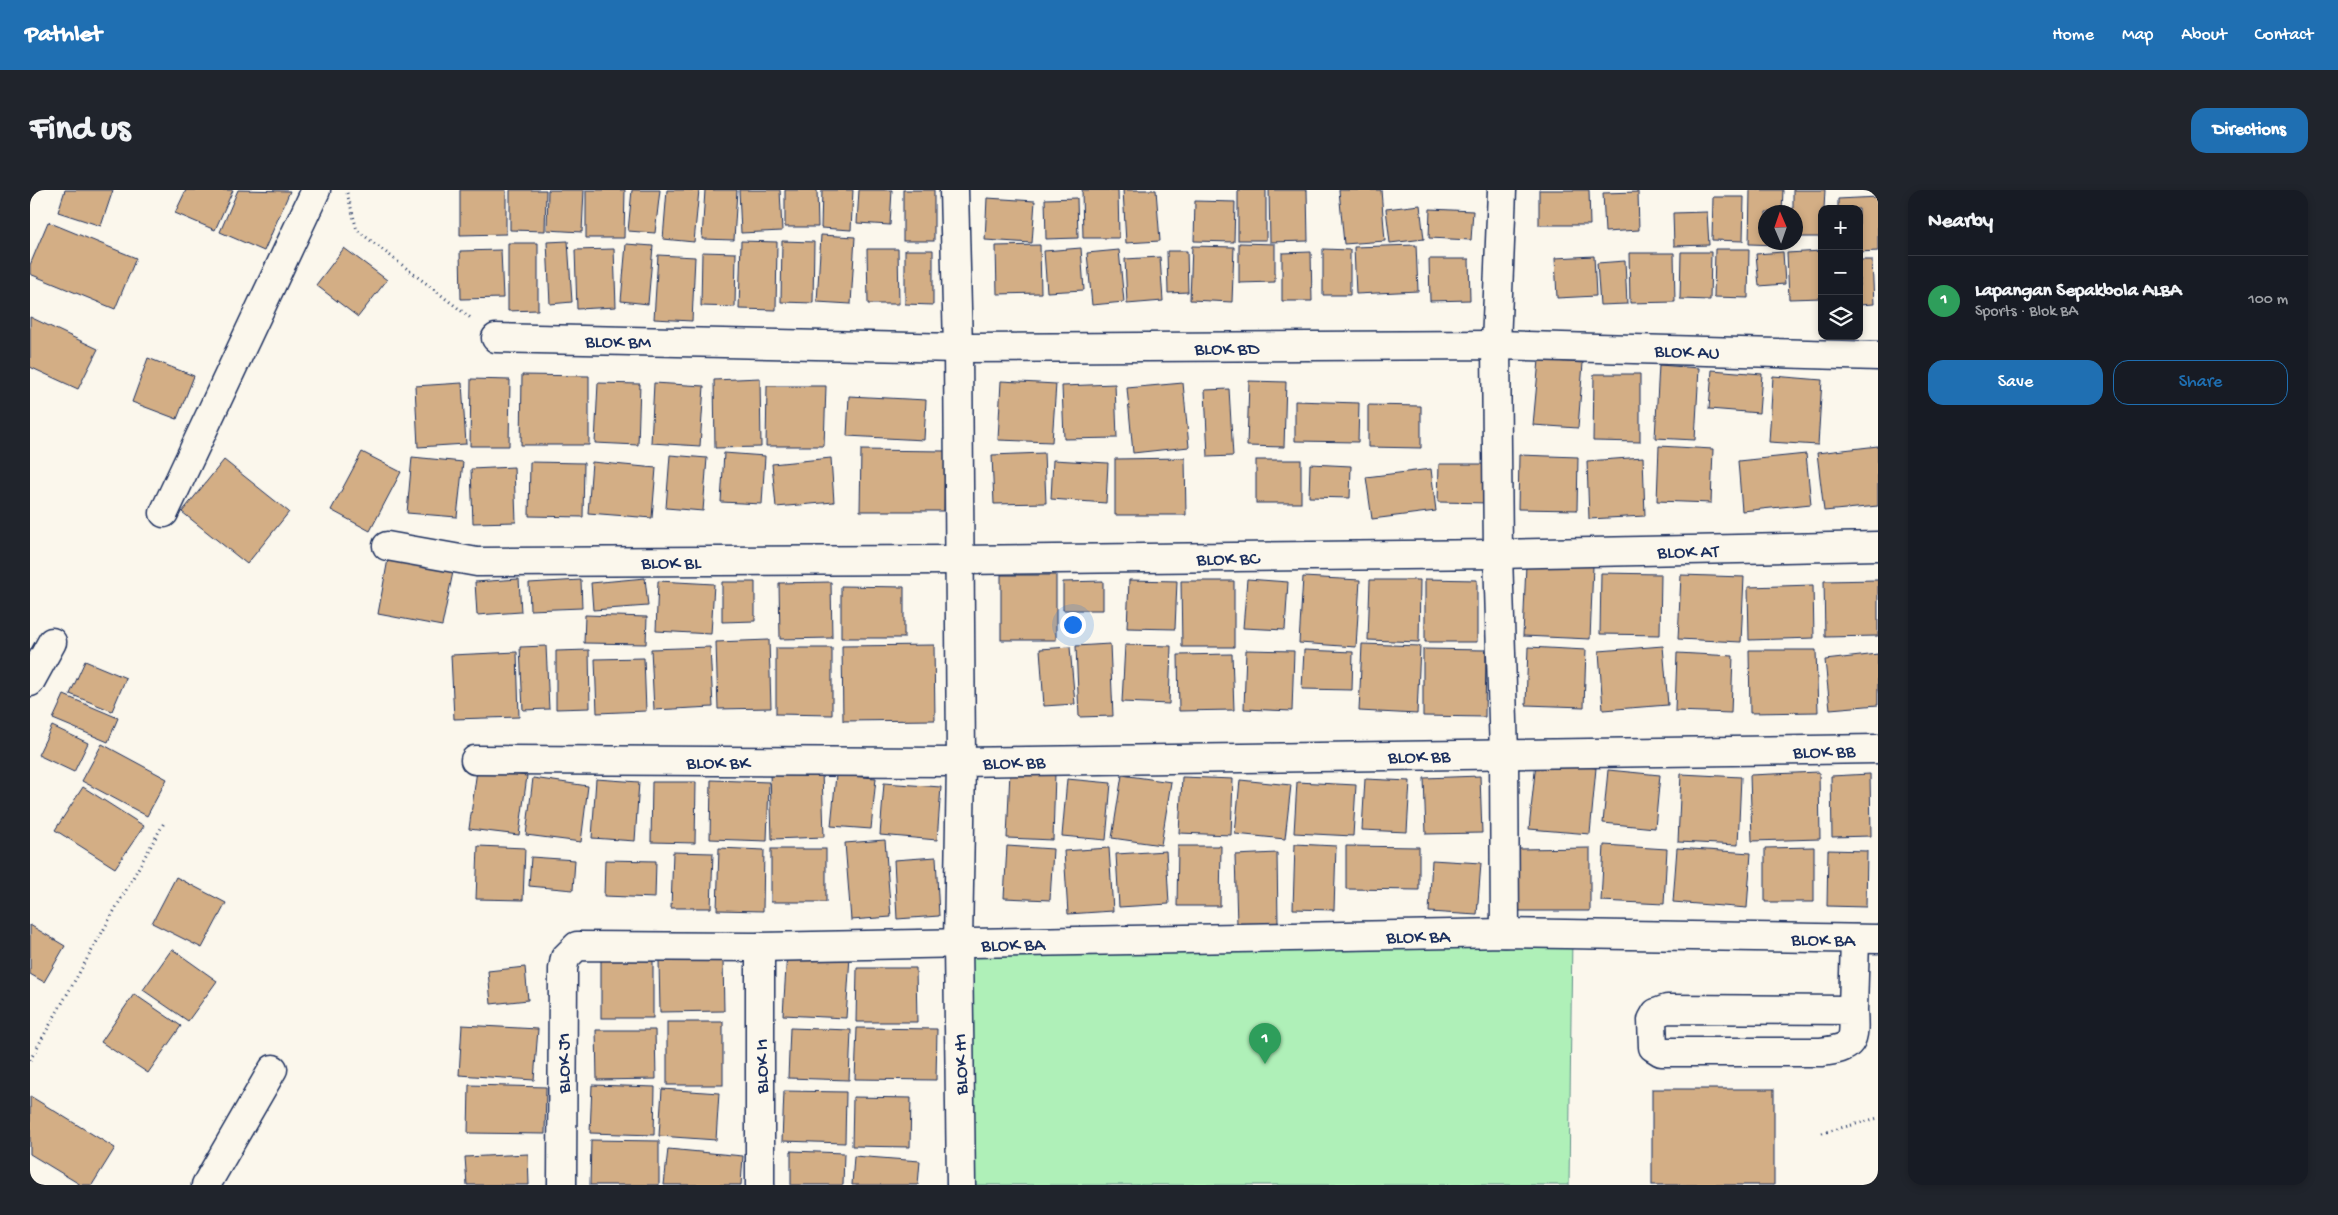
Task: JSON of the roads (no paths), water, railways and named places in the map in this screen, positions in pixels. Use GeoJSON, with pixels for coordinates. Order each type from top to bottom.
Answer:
{"type":"FeatureCollection","features":[{"type":"Feature","properties":{"kind":"street"},"geometry":{"type":"LineString","coordinates":[[164,513],[316,190]]}},
{"type":"Feature","properties":{"kind":"street","name":"BLOK H1"},"geometry":{"type":"LineString","coordinates":[[954,190],[958,348],[958,560],[961,762],[958,944],[961,1185]]}},
{"type":"Feature","properties":{"kind":"street"},"geometry":{"type":"LineString","coordinates":[[1502,190],[1496,345],[1498,554],[1504,754],[1505,933]]}},
{"type":"Feature","properties":{"kind":"street","name":"BLOK BM"},"geometry":{"type":"LineString","coordinates":[[496,338],[958,348]]}},
{"type":"Feature","properties":{"kind":"street","name":"BLOK BD"},"geometry":{"type":"LineString","coordinates":[[958,348],[1496,345]]}},
{"type":"Feature","properties":{"kind":"street","name":"BLOK AU"},"geometry":{"type":"LineString","coordinates":[[1496,345],[1878,356]]}},
{"type":"Feature","properties":{"kind":"street","name":"BLOK BL"},"geometry":{"type":"LineString","coordinates":[[386,546],[477,562],[958,560]]}},
{"type":"Feature","properties":{"kind":"street","name":"BLOK AT"},"geometry":{"type":"LineString","coordinates":[[1498,554],[1878,546]]}},
{"type":"Feature","properties":{"kind":"street","name":"BLOK BC"},"geometry":{"type":"LineString","coordinates":[[958,560],[1498,554]]}},
{"type":"Feature","properties":{"kind":"street"},"geometry":{"type":"LineString","coordinates":[[30,682],[52,642]]}},
{"type":"Feature","properties":{"kind":"street","name":"BLOK BB"},"geometry":{"type":"LineString","coordinates":[[961,762],[1878,749]]}},
{"type":"Feature","properties":{"kind":"street","name":"BLOK BK"},"geometry":{"type":"LineString","coordinates":[[475,760],[961,762]]}},
{"type":"Feature","properties":{"kind":"street","name":"BLOK BA"},"geometry":{"type":"LineString","coordinates":[[577,946],[760,947],[1505,933],[1867,939]]}},
{"type":"Feature","properties":{"kind":"street"},"geometry":{"type":"LineString","coordinates":[[1854,1010],[1668,1009],[1656,1013],[1652,1020],[1652,1047],[1661,1052],[1821,1052],[1841,1049],[1851,1040],[1854,1034],[1854,1010],[1867,939]]}},
{"type":"Feature","properties":{"kind":"street","name":"BLOK J1"},"geometry":{"type":"LineString","coordinates":[[562,1185],[563,968],[565,958],[577,946]]}},
{"type":"Feature","properties":{"kind":"street","name":"BLOK I1"},"geometry":{"type":"LineString","coordinates":[[760,947],[760,1185]]}},
{"type":"Feature","properties":{"kind":"street"},"geometry":{"type":"LineString","coordinates":[[206,1185],[272,1069]]}},
{"type":"Feature","properties":{"kind":"place","name":"Lapangan Sepakbola ALBA"},"geometry":{"type":"Point","coordinates":[1265,1064]}}]}
